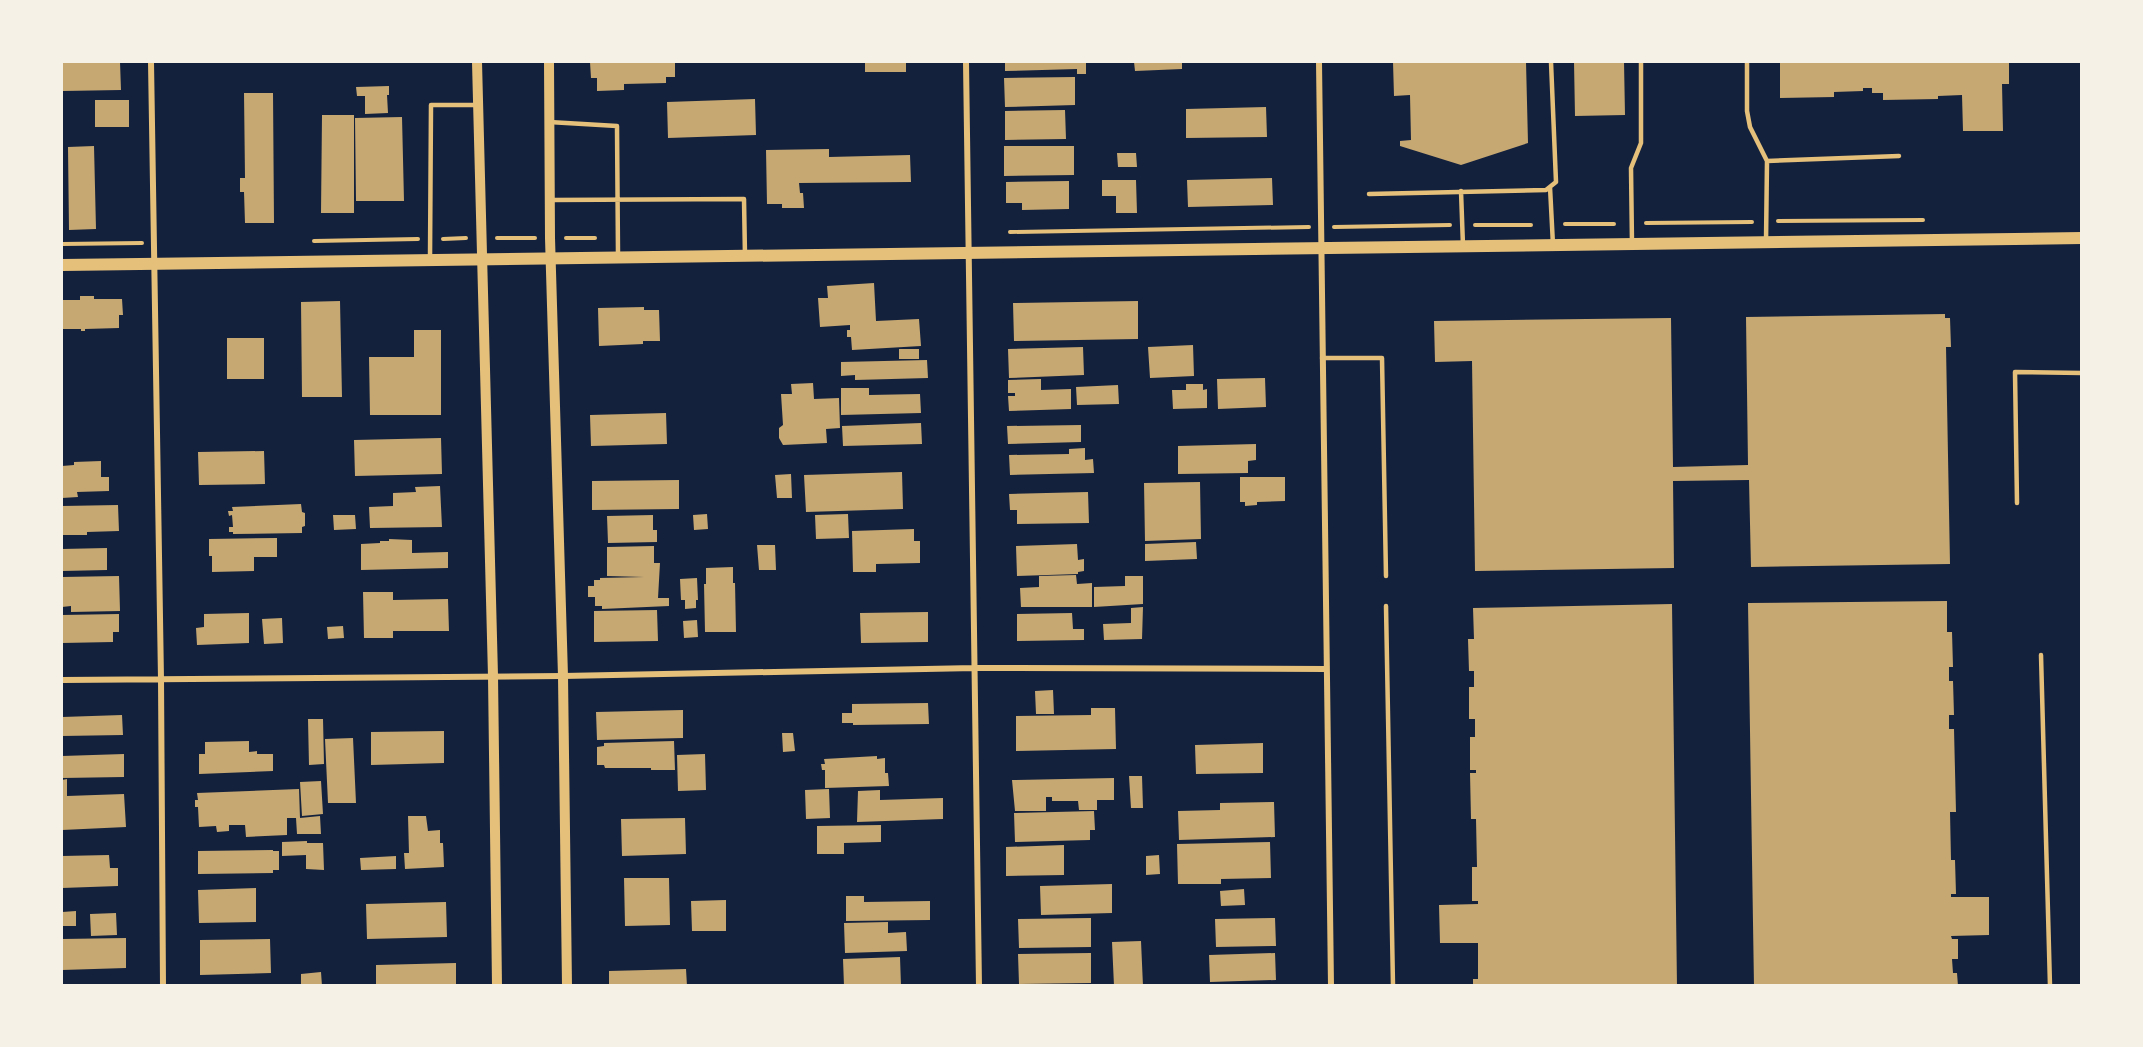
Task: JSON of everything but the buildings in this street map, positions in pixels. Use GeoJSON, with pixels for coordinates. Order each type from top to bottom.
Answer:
{"type":"FeatureCollection","features":[{"type":"Feature","properties":{"kind":"main road"},"geometry":{"type":"LineString","coordinates":[[62,265],[2082,238]]}},
{"type":"Feature","properties":{"kind":"street"},"geometry":{"type":"LineString","coordinates":[[152,62],[163,986]]}},
{"type":"Feature","properties":{"kind":"street"},"geometry":{"type":"LineString","coordinates":[[477,62],[480,239],[494,676],[497,986]]}},
{"type":"Feature","properties":{"kind":"street"},"geometry":{"type":"LineString","coordinates":[[549,62],[550,259],[563,676],[567,986]]}},
{"type":"Feature","properties":{"kind":"street"},"geometry":{"type":"LineString","coordinates":[[966,62],[979,986]]}},
{"type":"Feature","properties":{"kind":"street"},"geometry":{"type":"LineString","coordinates":[[1319,62],[1331,986]]}},
{"type":"Feature","properties":{"kind":"street"},"geometry":{"type":"LineString","coordinates":[[62,680],[563,676],[975,668],[1326,669]]}},
{"type":"Feature","properties":{"kind":"lane"},"geometry":{"type":"LineString","coordinates":[[1369,194],[1546,190],[1556,182],[1551,62]]}},
{"type":"Feature","properties":{"kind":"lane"},"geometry":{"type":"LineString","coordinates":[[1632,244],[1631,168],[1641,143],[1641,62]]}},
{"type":"Feature","properties":{"kind":"lane"},"geometry":{"type":"LineString","coordinates":[[1747,62],[1747,111],[1750,127],[1767,160],[1766,242]]}},
{"type":"Feature","properties":{"kind":"lane"},"geometry":{"type":"LineString","coordinates":[[430,260],[431,105],[477,105]]}},
{"type":"Feature","properties":{"kind":"lane"},"geometry":{"type":"LineString","coordinates":[[549,122],[618,126],[618,258]]}},
{"type":"Feature","properties":{"kind":"lane"},"geometry":{"type":"LineString","coordinates":[[1767,160],[1899,156]]}},
{"type":"Feature","properties":{"kind":"lane"},"geometry":{"type":"LineString","coordinates":[[1550,187],[1552,245]]}},
{"type":"Feature","properties":{"kind":"lane"},"geometry":{"type":"LineString","coordinates":[[1461,191],[1463,246]]}},
{"type":"Feature","properties":{"kind":"lane"},"geometry":{"type":"LineString","coordinates":[[550,200],[744,200],[745,256]]}},
{"type":"Feature","properties":{"kind":"lane"},"geometry":{"type":"LineString","coordinates":[[1322,358],[1382,358],[1386,576]]}},
{"type":"Feature","properties":{"kind":"lane"},"geometry":{"type":"LineString","coordinates":[[2018,503],[2015,372],[2082,373]]}},
{"type":"Feature","properties":{"kind":"lane"},"geometry":{"type":"LineString","coordinates":[[1386,606],[1392,986]]}},
{"type":"Feature","properties":{"kind":"lane"},"geometry":{"type":"LineString","coordinates":[[2041,655],[2050,986]]}},
{"type":"Feature","properties":{"kind":"path"},"geometry":{"type":"LineString","coordinates":[[1581,223],[1930,220]]}},
{"type":"Feature","properties":{"kind":"path"},"geometry":{"type":"LineString","coordinates":[[1491,224],[1535,225]]}},
{"type":"Feature","properties":{"kind":"path"},"geometry":{"type":"LineString","coordinates":[[1010,232],[1442,225]]}},
{"type":"Feature","properties":{"kind":"path"},"geometry":{"type":"LineString","coordinates":[[314,241],[582,237]]}},
{"type":"Feature","properties":{"kind":"path"},"geometry":{"type":"LineString","coordinates":[[62,244],[130,243]]}}]}
